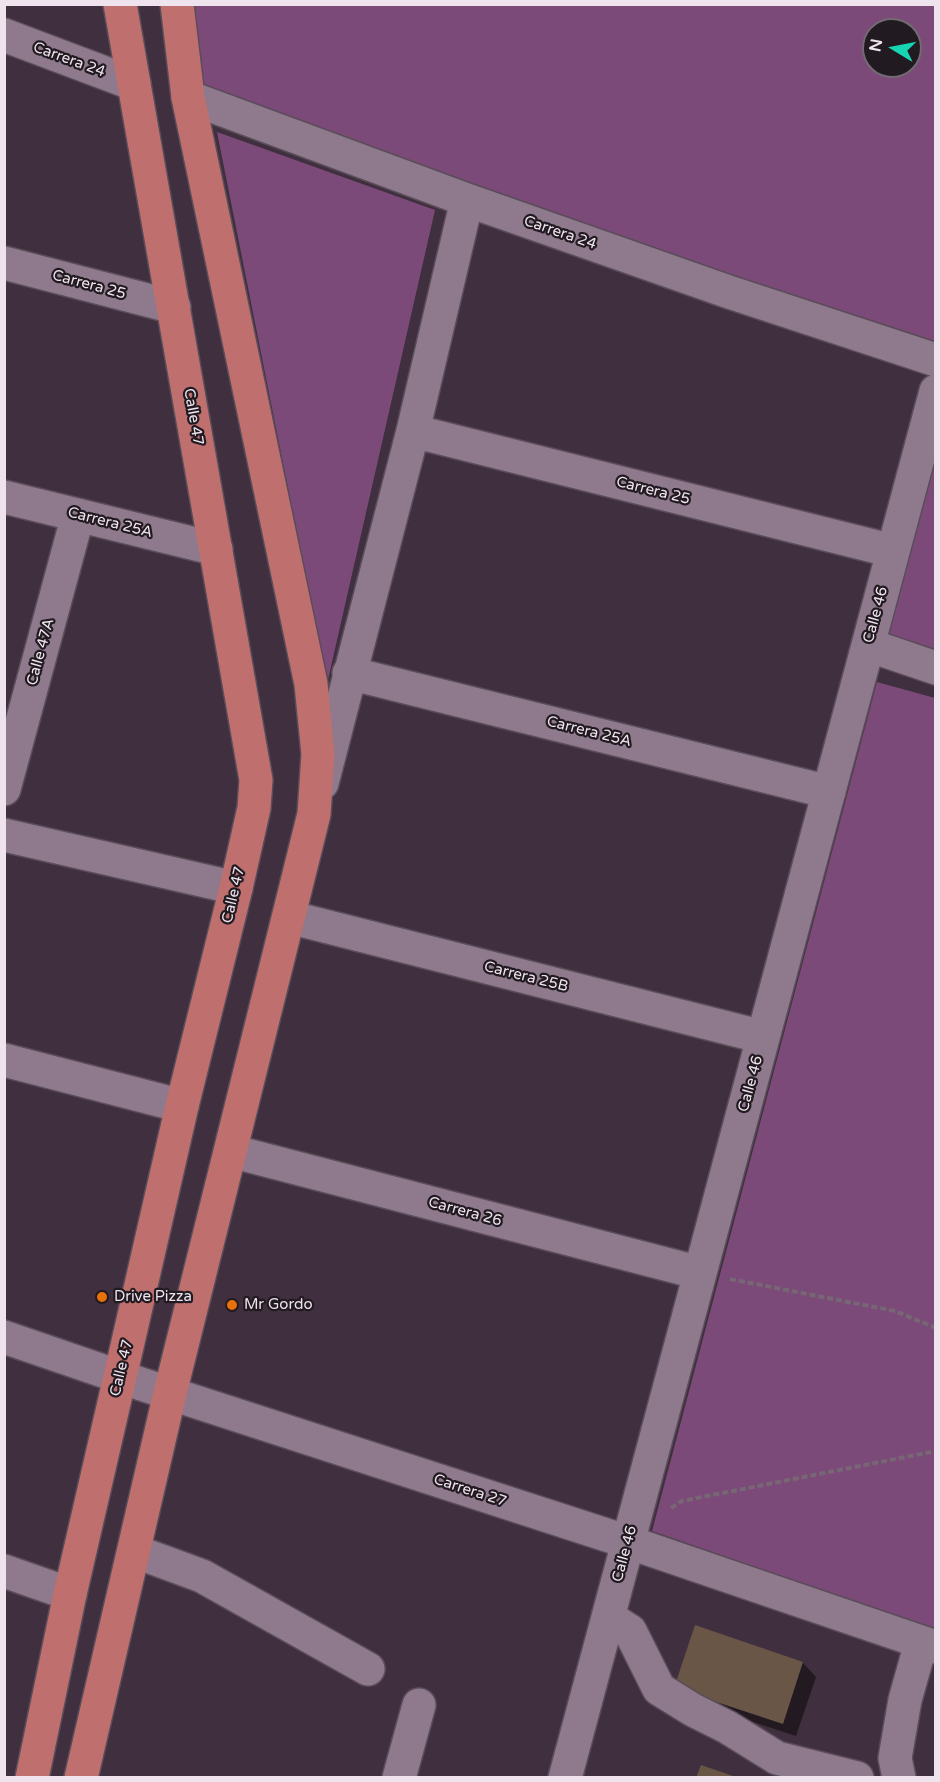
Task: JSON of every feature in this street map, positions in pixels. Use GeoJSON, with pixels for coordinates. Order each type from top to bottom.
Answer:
{"type":"FeatureCollection","features":[{"type":"Feature","properties":{"kind":"main road","name":"Calle 47"},"geometry":{"type":"LineString","coordinates":[[32,1778],[70,1594],[182,1106],[254,808],[256,780],[120,4]]}},
{"type":"Feature","properties":{"kind":"main road"},"geometry":{"type":"LineString","coordinates":[[81,1778],[170,1393],[314,814],[318,754],[310,684],[188,97],[177,4]]}},
{"type":"Feature","properties":{"kind":"street","name":"Carrera 24"},"geometry":{"type":"LineString","coordinates":[[4,35],[134,84]]}},
{"type":"Feature","properties":{"kind":"street","name":"Carrera 24"},"geometry":{"type":"LineString","coordinates":[[188,97],[467,200],[729,292],[936,360]]}},
{"type":"Feature","properties":{"kind":"street"},"geometry":{"type":"LineString","coordinates":[[314,814],[413,431],[467,200]]}},
{"type":"Feature","properties":{"kind":"street","name":"Carrera 25"},"geometry":{"type":"LineString","coordinates":[[4,263],[174,307]]}},
{"type":"Feature","properties":{"kind":"street","name":"Calle 46"},"geometry":{"type":"LineString","coordinates":[[565,1778],[936,391]]}},
{"type":"Feature","properties":{"kind":"street","name":"Carrera 25"},"geometry":{"type":"LineString","coordinates":[[413,431],[893,551]]}},
{"type":"Feature","properties":{"kind":"street","name":"Carrera 25A"},"geometry":{"type":"LineString","coordinates":[[4,497],[216,549]]}},
{"type":"Feature","properties":{"kind":"street","name":"Calle 47A"},"geometry":{"type":"LineString","coordinates":[[4,789],[78,515]]}},
{"type":"Feature","properties":{"kind":"street"},"geometry":{"type":"LineString","coordinates":[[868,645],[936,668]]}},
{"type":"Feature","properties":{"kind":"street","name":"Carrera 25A"},"geometry":{"type":"LineString","coordinates":[[349,673],[829,792]]}},
{"type":"Feature","properties":{"kind":"street"},"geometry":{"type":"LineString","coordinates":[[4,835],[236,888]]}},
{"type":"Feature","properties":{"kind":"street","name":"Carrera 25B"},"geometry":{"type":"LineString","coordinates":[[289,916],[763,1037]]}},
{"type":"Feature","properties":{"kind":"street"},"geometry":{"type":"LineString","coordinates":[[4,1060],[182,1106]]}},
{"type":"Feature","properties":{"kind":"street","name":"Carrera 26"},"geometry":{"type":"LineString","coordinates":[[231,1151],[700,1273]]}},
{"type":"Feature","properties":{"kind":"street","name":"Carrera 27"},"geometry":{"type":"LineString","coordinates":[[4,1337],[628,1542],[928,1645]]}},
{"type":"Feature","properties":{"kind":"street"},"geometry":{"type":"LineString","coordinates":[[134,1551],[202,1576],[368,1669]]}},
{"type":"Feature","properties":{"kind":"street"},"geometry":{"type":"LineString","coordinates":[[4,1571],[70,1594]]}},
{"type":"Feature","properties":{"kind":"street"},"geometry":{"type":"LineString","coordinates":[[608,1617],[630,1631],[659,1689],[693,1710],[727,1726],[777,1758],[857,1778]]}},
{"type":"Feature","properties":{"kind":"street"},"geometry":{"type":"LineString","coordinates":[[899,1778],[895,1758],[905,1700],[928,1645]]}},
{"type":"Feature","properties":{"kind":"street"},"geometry":{"type":"LineString","coordinates":[[399,1778],[419,1706]]}},
{"type":"Feature","properties":{"kind":"path"},"geometry":{"type":"LineString","coordinates":[[700,1273],[895,1311],[936,1328]]}},
{"type":"Feature","properties":{"kind":"path"},"geometry":{"type":"LineString","coordinates":[[628,1542],[682,1500],[936,1451]]}},
{"type":"Feature","properties":{"kind":"shaded area"},"geometry":{"type":"Polygon","coordinates":[[[177,5],[935,5],[935,360],[188,97],[177,5]]]}},
{"type":"Feature","properties":{"kind":"shaded area"},"geometry":{"type":"Polygon","coordinates":[[[217,132],[435,210],[327,684],[217,132]]]}},
{"type":"Feature","properties":{"kind":"shaded area"},"geometry":{"type":"Polygon","coordinates":[[[935,445],[935,652],[880,632],[935,445]]]}},
{"type":"Feature","properties":{"kind":"shaded area"},"geometry":{"type":"Polygon","coordinates":[[[877,682],[935,698],[935,1630],[652,1531],[877,682]]]}},
{"type":"Feature","properties":{"kind":"building"},"geometry":{"type":"Polygon","coordinates":[[[695,1625],[803,1662],[783,1724],[674,1688],[695,1625]]]}},
{"type":"Feature","properties":{"kind":"building"},"geometry":{"type":"Polygon","coordinates":[[[701,1765],[736,1777],[736,1778],[696,1778],[701,1765]]]}},
{"type":"Feature","properties":{"kind":"place","name":"Drive Pizza"},"geometry":{"type":"Point","coordinates":[102,1297]}},
{"type":"Feature","properties":{"kind":"place","name":"Mr Gordo"},"geometry":{"type":"Point","coordinates":[232,1305]}}]}
